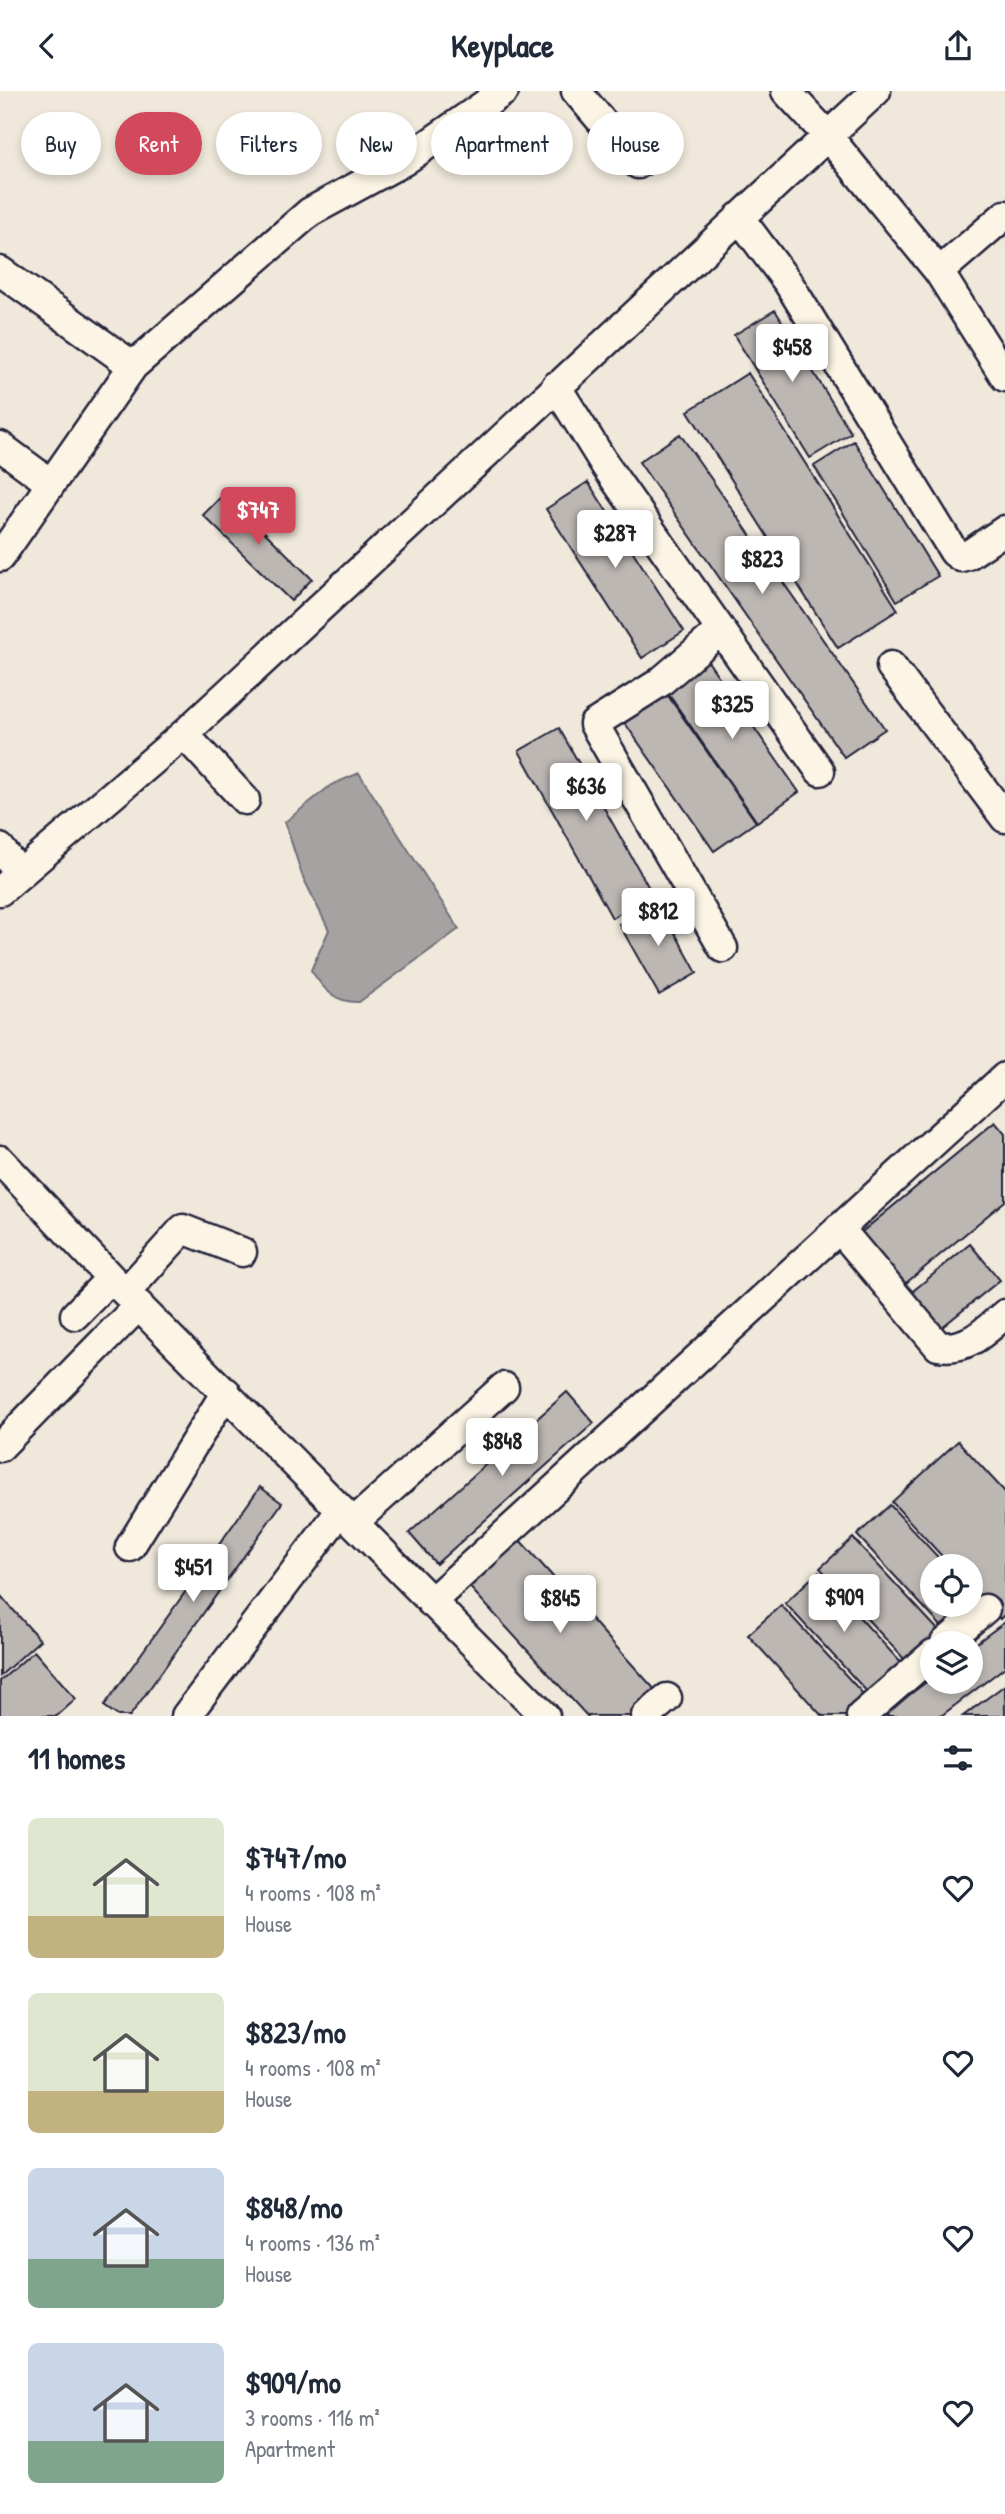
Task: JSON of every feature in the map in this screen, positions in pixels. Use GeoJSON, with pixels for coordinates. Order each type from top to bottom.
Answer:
{"type":"FeatureCollection","features":[{"type":"Feature","properties":{"kind":"street"},"geometry":{"type":"LineString","coordinates":[[0,557],[133,366],[310,212],[404,161],[504,91]]}},
{"type":"Feature","properties":{"kind":"street"},"geometry":{"type":"LineString","coordinates":[[576,91],[594,112]]}},
{"type":"Feature","properties":{"kind":"street"},"geometry":{"type":"LineString","coordinates":[[786,91],[827,135],[939,272],[1005,377]]}},
{"type":"Feature","properties":{"kind":"street"},"geometry":{"type":"LineString","coordinates":[[0,848],[10,882],[184,734],[876,91]]}},
{"type":"Feature","properties":{"kind":"street"},"geometry":{"type":"LineString","coordinates":[[939,272],[1005,215]]}},
{"type":"Feature","properties":{"kind":"street"},"geometry":{"type":"LineString","coordinates":[[739,217],[789,284],[954,552],[961,557],[968,555],[1005,530]]}},
{"type":"Feature","properties":{"kind":"street"},"geometry":{"type":"LineString","coordinates":[[0,271],[133,366]]}},
{"type":"Feature","properties":{"kind":"street"},"geometry":{"type":"LineString","coordinates":[[556,386],[607,468],[820,771]]}},
{"type":"Feature","properties":{"kind":"street"},"geometry":{"type":"LineString","coordinates":[[0,446],[50,483]]}},
{"type":"Feature","properties":{"kind":"street"},"geometry":{"type":"LineString","coordinates":[[721,630],[659,683],[594,724],[723,948]]}},
{"type":"Feature","properties":{"kind":"street"},"geometry":{"type":"LineString","coordinates":[[891,666],[1005,818]]}},
{"type":"Feature","properties":{"kind":"street"},"geometry":{"type":"LineString","coordinates":[[184,734],[245,800]]}},
{"type":"Feature","properties":{"kind":"street"},"geometry":{"type":"LineString","coordinates":[[430,1602],[839,1228],[1001,1090]]}},
{"type":"Feature","properties":{"kind":"street"},"geometry":{"type":"LineString","coordinates":[[0,1160],[125,1291],[545,1716]]}},
{"type":"Feature","properties":{"kind":"street"},"geometry":{"type":"LineString","coordinates":[[839,1228],[938,1346],[954,1349],[977,1339],[1005,1314]]}},
{"type":"Feature","properties":{"kind":"street"},"geometry":{"type":"LineString","coordinates":[[0,1447],[125,1291],[183,1229],[242,1252]]}},
{"type":"Feature","properties":{"kind":"street"},"geometry":{"type":"LineString","coordinates":[[75,1315],[125,1291]]}},
{"type":"Feature","properties":{"kind":"street"},"geometry":{"type":"LineString","coordinates":[[186,1716],[347,1516],[504,1387]]}},
{"type":"Feature","properties":{"kind":"street"},"geometry":{"type":"LineString","coordinates":[[130,1547],[226,1392]]}},
{"type":"Feature","properties":{"kind":"street"},"geometry":{"type":"LineString","coordinates":[[959,1631],[985,1609]]}},
{"type":"Feature","properties":{"kind":"street"},"geometry":{"type":"LineString","coordinates":[[861,1716],[920,1665]]}},
{"type":"Feature","properties":{"kind":"street"},"geometry":{"type":"LineString","coordinates":[[646,1716],[667,1698]]}},
{"type":"Feature","properties":{"kind":"shaded area"},"geometry":{"type":"Polygon","coordinates":[[[359,773],[459,929],[359,1002],[351,1002],[330,994],[311,970],[329,930],[302,875],[285,822],[331,785],[359,773]]]}},
{"type":"Feature","properties":{"kind":"building"},"geometry":{"type":"Polygon","coordinates":[[[775,310],[851,433],[810,458],[734,335],[775,310]]]}},
{"type":"Feature","properties":{"kind":"building"},"geometry":{"type":"Polygon","coordinates":[[[748,373],[898,610],[838,648],[688,411],[748,373]]]}},
{"type":"Feature","properties":{"kind":"building"},"geometry":{"type":"Polygon","coordinates":[[[680,434],[885,729],[844,757],[639,462],[680,434]]]}},
{"type":"Feature","properties":{"kind":"building"},"geometry":{"type":"Polygon","coordinates":[[[854,441],[938,576],[897,601],[814,466],[854,441]]]}},
{"type":"Feature","properties":{"kind":"building"},"geometry":{"type":"Polygon","coordinates":[[[588,482],[684,631],[642,658],[546,509],[588,482]]]}},
{"type":"Feature","properties":{"kind":"building"},"geometry":{"type":"Polygon","coordinates":[[[225,493],[312,579],[291,601],[203,515],[225,493]]]}},
{"type":"Feature","properties":{"kind":"building"},"geometry":{"type":"Polygon","coordinates":[[[707,660],[799,792],[757,822],[665,689],[707,660]]]}},
{"type":"Feature","properties":{"kind":"building"},"geometry":{"type":"Polygon","coordinates":[[[664,690],[756,822],[714,851],[622,719],[664,690]]]}},
{"type":"Feature","properties":{"kind":"building"},"geometry":{"type":"Polygon","coordinates":[[[559,728],[653,895],[612,918],[519,751],[559,728]]]}},
{"type":"Feature","properties":{"kind":"building"},"geometry":{"type":"Polygon","coordinates":[[[658,902],[697,973],[659,995],[619,924],[658,902]]]}},
{"type":"Feature","properties":{"kind":"building"},"geometry":{"type":"Polygon","coordinates":[[[995,1122],[1005,1134],[1005,1201],[900,1288],[857,1236],[995,1122]]]}},
{"type":"Feature","properties":{"kind":"building"},"geometry":{"type":"Polygon","coordinates":[[[970,1244],[1000,1280],[936,1332],[907,1296],[970,1244]]]}},
{"type":"Feature","properties":{"kind":"building"},"geometry":{"type":"Polygon","coordinates":[[[567,1392],[594,1423],[436,1564],[409,1533],[567,1392]]]}},
{"type":"Feature","properties":{"kind":"building"},"geometry":{"type":"Polygon","coordinates":[[[958,1441],[1005,1492],[1005,1614],[1000,1619],[983,1601],[983,1554],[940,1554],[892,1502],[958,1441]]]}},
{"type":"Feature","properties":{"kind":"building"},"geometry":{"type":"Polygon","coordinates":[[[260,1487],[282,1503],[130,1716],[118,1716],[104,1706],[260,1487]]]}},
{"type":"Feature","properties":{"kind":"building"},"geometry":{"type":"Polygon","coordinates":[[[890,1505],[935,1554],[920,1554],[920,1603],[857,1535],[890,1505]]]}},
{"type":"Feature","properties":{"kind":"building"},"geometry":{"type":"Polygon","coordinates":[[[518,1538],[657,1692],[630,1716],[587,1716],[467,1584],[518,1538]]]}},
{"type":"Feature","properties":{"kind":"building"},"geometry":{"type":"Polygon","coordinates":[[[853,1538],[920,1610],[920,1617],[926,1617],[939,1631],[920,1631],[920,1648],[906,1661],[820,1568],[853,1538]]]}},
{"type":"Feature","properties":{"kind":"building"},"geometry":{"type":"Polygon","coordinates":[[[818,1572],[903,1665],[870,1695],[785,1603],[818,1572]]]}},
{"type":"Feature","properties":{"kind":"building"},"geometry":{"type":"Polygon","coordinates":[[[0,1595],[40,1640],[0,1676],[0,1595]]]}},
{"type":"Feature","properties":{"kind":"building"},"geometry":{"type":"Polygon","coordinates":[[[781,1605],[866,1697],[846,1716],[822,1716],[748,1635],[781,1605]]]}},
{"type":"Feature","properties":{"kind":"building"},"geometry":{"type":"Polygon","coordinates":[[[933,1617],[953,1617],[942,1627],[933,1617]]]}},
{"type":"Feature","properties":{"kind":"building"},"geometry":{"type":"Polygon","coordinates":[[[1005,1622],[1005,1667],[983,1684],[983,1638],[1005,1622]]]}},
{"type":"Feature","properties":{"kind":"building"},"geometry":{"type":"Polygon","coordinates":[[[34,1651],[76,1699],[57,1716],[0,1716],[0,1681],[34,1651]]]}},
{"type":"Feature","properties":{"kind":"building"},"geometry":{"type":"Polygon","coordinates":[[[1005,1685],[1005,1716],[963,1716],[1005,1685]]]}},
{"type":"Feature","properties":{"kind":"building"},"geometry":{"type":"Polygon","coordinates":[[[920,1687],[920,1694],[970,1694],[941,1716],[881,1716],[920,1687]]]}}]}
